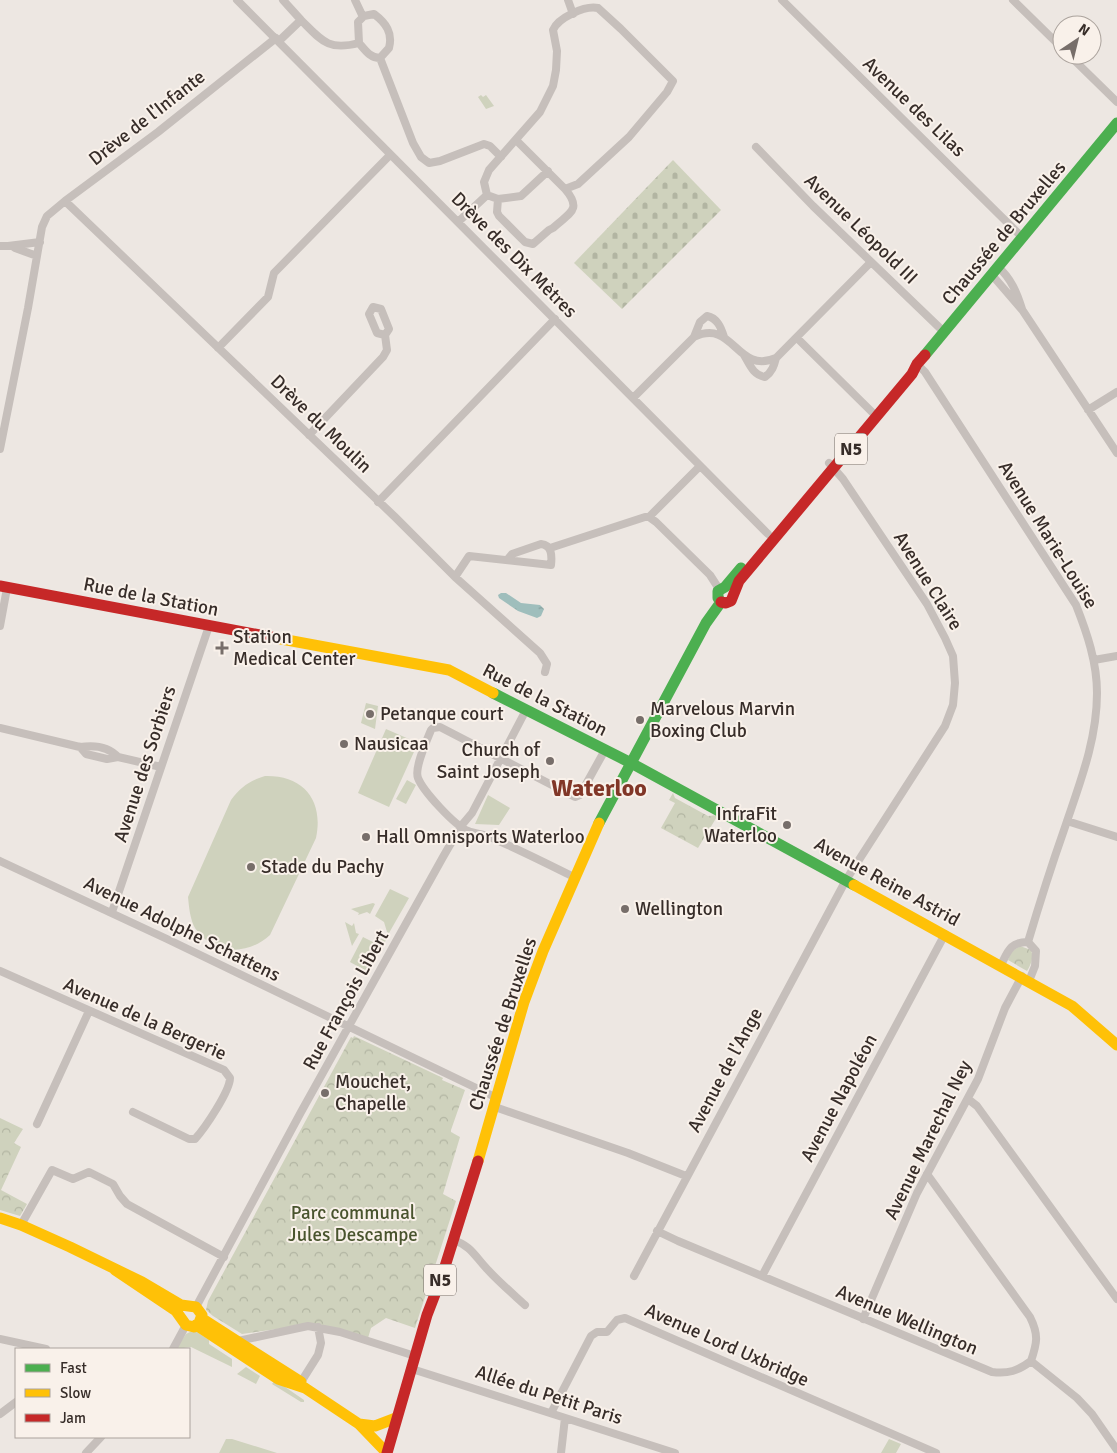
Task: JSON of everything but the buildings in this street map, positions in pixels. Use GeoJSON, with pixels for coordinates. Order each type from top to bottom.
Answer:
{"type":"FeatureCollection","features":[{"type":"Feature","properties":{"kind":"main road","name":"Chaussée de Bruxelles"},"geometry":{"type":"LineString","coordinates":[[387,1453],[415,1356],[496,1103],[524,1002],[574,877],[597,826],[706,623],[721,602],[717,595],[739,581],[782,531],[907,370],[917,364],[1117,123]]}},
{"type":"Feature","properties":{"kind":"main road","name":"Chaussée de Bruxelles"},"geometry":{"type":"LineString","coordinates":[[726,590],[768,534],[832,466]]}},
{"type":"Feature","properties":{"kind":"main road"},"geometry":{"type":"LineString","coordinates":[[768,534],[782,531]]}},
{"type":"Feature","properties":{"kind":"main road","name":"Chaussée de Bruxelles"},"geometry":{"type":"LineString","coordinates":[[757,560],[769,540],[768,534]]}},
{"type":"Feature","properties":{"kind":"main road","name":"Rue de la Station"},"geometry":{"type":"LineString","coordinates":[[4,587],[449,670],[632,763]]}},
{"type":"Feature","properties":{"kind":"main road","name":"Avenue Reine Astrid"},"geometry":{"type":"LineString","coordinates":[[632,763],[1026,978],[1072,1006],[1117,1045]]}},
{"type":"Feature","properties":{"kind":"main road"},"geometry":{"type":"LineString","coordinates":[[0,1218],[21,1225],[70,1247],[142,1282],[174,1301],[192,1307],[200,1312],[191,1321]]}},
{"type":"Feature","properties":{"kind":"main road"},"geometry":{"type":"LineString","coordinates":[[115,1270],[278,1379],[303,1385]]}},
{"type":"Feature","properties":{"kind":"main road"},"geometry":{"type":"LineString","coordinates":[[192,1307],[182,1311],[191,1321],[238,1341],[358,1424],[387,1453]]}},
{"type":"Feature","properties":{"kind":"main road"},"geometry":{"type":"LineString","coordinates":[[358,1424],[368,1427],[381,1426],[396,1418]]}},
{"type":"Feature","properties":{"kind":"street","name":"Drève des Dix Mètres"},"geometry":{"type":"LineString","coordinates":[[237,0],[768,534]]}},
{"type":"Feature","properties":{"kind":"street"},"geometry":{"type":"LineString","coordinates":[[283,0],[316,35],[332,46],[359,43]]}},
{"type":"Feature","properties":{"kind":"street"},"geometry":{"type":"LineString","coordinates":[[355,0],[363,17]]}},
{"type":"Feature","properties":{"kind":"street"},"geometry":{"type":"LineString","coordinates":[[568,0],[573,14]]}},
{"type":"Feature","properties":{"kind":"street","name":"Avenue des Lilas"},"geometry":{"type":"LineString","coordinates":[[782,0],[1023,238]]}},
{"type":"Feature","properties":{"kind":"street"},"geometry":{"type":"LineString","coordinates":[[1013,0],[1052,38]]}},
{"type":"Feature","properties":{"kind":"street"},"geometry":{"type":"LineString","coordinates":[[487,195],[484,184],[485,176],[543,107],[553,86],[557,64],[553,34],[554,27],[560,20],[573,14],[588,8],[598,8],[621,28],[673,82],[667,92],[629,137],[578,184],[565,189]]}},
{"type":"Feature","properties":{"kind":"street"},"geometry":{"type":"LineString","coordinates":[[374,14],[386,25],[390,35],[389,48],[380,58],[374,58],[359,43],[358,22],[363,17],[374,14]]}},
{"type":"Feature","properties":{"kind":"street","name":"Drève de l'Infante"},"geometry":{"type":"LineString","coordinates":[[40,242],[42,228],[47,216],[278,40],[301,20]]}},
{"type":"Feature","properties":{"kind":"street"},"geometry":{"type":"LineString","coordinates":[[380,58],[413,143],[421,156],[429,164],[484,144],[490,146],[501,157]]}},
{"type":"Feature","properties":{"kind":"street"},"geometry":{"type":"LineString","coordinates":[[1079,65],[1117,102]]}},
{"type":"Feature","properties":{"kind":"street"},"geometry":{"type":"LineString","coordinates":[[498,199],[497,212],[499,216],[525,242],[533,244],[554,228],[573,210],[575,205],[565,189],[516,140]]}},
{"type":"Feature","properties":{"kind":"street","name":"Avenue Léopold III"},"geometry":{"type":"LineString","coordinates":[[756,147],[813,206],[944,332]]}},
{"type":"Feature","properties":{"kind":"street"},"geometry":{"type":"LineString","coordinates":[[218,348],[268,297],[274,273],[390,155]]}},
{"type":"Feature","properties":{"kind":"street"},"geometry":{"type":"LineString","coordinates":[[487,195],[498,199],[521,196],[548,171]]}},
{"type":"Feature","properties":{"kind":"street"},"geometry":{"type":"LineString","coordinates":[[458,222],[487,195]]}},
{"type":"Feature","properties":{"kind":"street","name":"Drève du Moulin"},"geometry":{"type":"LineString","coordinates":[[65,201],[309,434],[455,577],[540,653],[547,664],[544,672]]}},
{"type":"Feature","properties":{"kind":"street"},"geometry":{"type":"LineString","coordinates":[[0,449],[40,242],[4,247]]}},
{"type":"Feature","properties":{"kind":"street"},"geometry":{"type":"LineString","coordinates":[[4,247],[19,248],[37,256]]}},
{"type":"Feature","properties":{"kind":"street"},"geometry":{"type":"LineString","coordinates":[[744,355],[753,371],[759,376],[765,377],[770,374],[776,358],[872,262]]}},
{"type":"Feature","properties":{"kind":"street"},"geometry":{"type":"LineString","coordinates":[[995,271],[1117,453]]}},
{"type":"Feature","properties":{"kind":"street"},"geometry":{"type":"LineString","coordinates":[[633,398],[694,337],[700,322],[707,316],[715,320],[724,337]]}},
{"type":"Feature","properties":{"kind":"street"},"geometry":{"type":"LineString","coordinates":[[378,502],[555,319]]}},
{"type":"Feature","properties":{"kind":"street"},"geometry":{"type":"LineString","coordinates":[[694,337],[710,332],[724,337],[744,355],[760,362],[776,358]]}},
{"type":"Feature","properties":{"kind":"street"},"geometry":{"type":"LineString","coordinates":[[309,434],[382,357],[387,350],[385,335]]}},
{"type":"Feature","properties":{"kind":"street"},"geometry":{"type":"LineString","coordinates":[[796,338],[874,414]]}},
{"type":"Feature","properties":{"kind":"street","name":"Avenue Marie-Louise"},"geometry":{"type":"LineString","coordinates":[[917,364],[925,372],[957,420],[1076,605],[1094,660],[1097,692],[1091,746],[1028,942]]}},
{"type":"Feature","properties":{"kind":"street"},"geometry":{"type":"LineString","coordinates":[[1088,410],[1117,392]]}},
{"type":"Feature","properties":{"kind":"street"},"geometry":{"type":"LineString","coordinates":[[550,548],[649,517],[700,466]]}},
{"type":"Feature","properties":{"kind":"street","name":"Avenue Claire"},"geometry":{"type":"LineString","coordinates":[[832,466],[843,479],[927,604],[946,638],[952,656],[955,683],[953,705],[945,726],[846,880]]}},
{"type":"Feature","properties":{"kind":"street"},"geometry":{"type":"LineString","coordinates":[[649,517],[726,590]]}},
{"type":"Feature","properties":{"kind":"street"},"geometry":{"type":"LineString","coordinates":[[455,577],[469,556],[551,565],[550,548],[545,544],[541,544],[512,554],[507,560]]}},
{"type":"Feature","properties":{"kind":"street"},"geometry":{"type":"LineString","coordinates":[[0,626],[4,587]]}},
{"type":"Feature","properties":{"kind":"street","name":"Avenue des Sorbiers"},"geometry":{"type":"LineString","coordinates":[[112,912],[209,626]]}},
{"type":"Feature","properties":{"kind":"street"},"geometry":{"type":"LineString","coordinates":[[1094,660],[1117,656]]}},
{"type":"Feature","properties":{"kind":"street","name":"Rue François Libert"},"geometry":{"type":"LineString","coordinates":[[192,1307],[224,1257],[461,826],[472,813],[526,710]]}},
{"type":"Feature","properties":{"kind":"street"},"geometry":{"type":"LineString","coordinates":[[574,877],[488,836],[468,831],[443,812],[417,777],[417,769],[431,730],[440,726],[574,797],[580,795],[605,750]]}},
{"type":"Feature","properties":{"kind":"street"},"geometry":{"type":"LineString","coordinates":[[0,728],[80,747],[86,754],[107,760],[118,757],[160,767]]}},
{"type":"Feature","properties":{"kind":"street"},"geometry":{"type":"LineString","coordinates":[[1067,821],[1117,837]]}},
{"type":"Feature","properties":{"kind":"street","name":"Avenue Adolphe Schattens"},"geometry":{"type":"LineString","coordinates":[[0,861],[112,912],[349,1027],[496,1103],[686,1176]]}},
{"type":"Feature","properties":{"kind":"street","name":"Avenue de l'Ange"},"geometry":{"type":"LineString","coordinates":[[634,1276],[846,880]]}},
{"type":"Feature","properties":{"kind":"street","name":"Avenue Napoléon"},"geometry":{"type":"LineString","coordinates":[[762,1276],[945,934]]}},
{"type":"Feature","properties":{"kind":"street"},"geometry":{"type":"LineString","coordinates":[[1001,965],[1010,948],[1018,942],[1028,942],[1036,951],[1035,966],[1026,978]]}},
{"type":"Feature","properties":{"kind":"street","name":"Avenue de la Bergerie"},"geometry":{"type":"LineString","coordinates":[[0,971],[224,1070],[230,1078],[230,1082],[219,1103],[196,1139],[189,1139],[133,1112]]}},
{"type":"Feature","properties":{"kind":"street","name":"Avenue Marechal Ney"},"geometry":{"type":"LineString","coordinates":[[863,1318],[917,1194],[978,1079],[1005,1008],[1026,978]]}},
{"type":"Feature","properties":{"kind":"street"},"geometry":{"type":"LineString","coordinates":[[37,1124],[89,1011]]}},
{"type":"Feature","properties":{"kind":"street"},"geometry":{"type":"LineString","coordinates":[[968,1099],[977,1106],[1117,1300]]}},
{"type":"Feature","properties":{"kind":"street"},"geometry":{"type":"LineString","coordinates":[[21,1225],[52,1170],[73,1179],[89,1172],[113,1184],[127,1204],[224,1257]]}},
{"type":"Feature","properties":{"kind":"street"},"geometry":{"type":"LineString","coordinates":[[927,1174],[1030,1317],[1037,1337],[1031,1361],[1076,1398],[1092,1414],[1117,1450]]}},
{"type":"Feature","properties":{"kind":"street","name":"Avenue Wellington"},"geometry":{"type":"LineString","coordinates":[[657,1231],[992,1372],[1005,1374],[1031,1361]]}},
{"type":"Feature","properties":{"kind":"street"},"geometry":{"type":"LineString","coordinates":[[453,1240],[472,1250],[487,1269],[525,1305]]}},
{"type":"Feature","properties":{"kind":"street","name":"Avenue Lord Uxbridge"},"geometry":{"type":"LineString","coordinates":[[551,1413],[594,1332],[606,1332],[617,1320],[625,1318],[936,1453]]}},
{"type":"Feature","properties":{"kind":"street"},"geometry":{"type":"LineString","coordinates":[[174,1348],[191,1321]]}},
{"type":"Feature","properties":{"kind":"street"},"geometry":{"type":"LineString","coordinates":[[238,1341],[308,1326],[374,1342],[415,1356]]}},
{"type":"Feature","properties":{"kind":"street"},"geometry":{"type":"LineString","coordinates":[[303,1385],[318,1355],[321,1343],[318,1327]]}},
{"type":"Feature","properties":{"kind":"street"},"geometry":{"type":"LineString","coordinates":[[0,1339],[40,1348]]}},
{"type":"Feature","properties":{"kind":"street","name":"Allée du Petit Paris"},"geometry":{"type":"LineString","coordinates":[[412,1369],[676,1453]]}},
{"type":"Feature","properties":{"kind":"street"},"geometry":{"type":"LineString","coordinates":[[0,1414],[15,1403]]}},
{"type":"Feature","properties":{"kind":"street"},"geometry":{"type":"LineString","coordinates":[[561,1453],[565,1418]]}},
{"type":"Feature","properties":{"kind":"street"},"geometry":{"type":"LineString","coordinates":[[86,1453],[100,1438]]}},
{"type":"Feature","properties":{"kind":"green space"},"geometry":{"type":"Polygon","coordinates":[[[481,95],[483,97],[486,95],[494,106],[486,109],[478,97],[481,95]]]}},
{"type":"Feature","properties":{"kind":"green space"},"geometry":{"type":"Polygon","coordinates":[[[673,160],[721,210],[622,309],[574,263],[673,160]]]}},
{"type":"Feature","properties":{"kind":"green space","name":"Petanque court"},"geometry":{"type":"Polygon","coordinates":[[[366,703],[378,706],[375,729],[361,723],[366,703]]]}},
{"type":"Feature","properties":{"kind":"green space"},"geometry":{"type":"Polygon","coordinates":[[[386,729],[418,743],[389,807],[358,793],[386,729]]]}},
{"type":"Feature","properties":{"kind":"green space","name":"Stade du Pachy"},"geometry":{"type":"Polygon","coordinates":[[[265,776],[290,780],[308,792],[317,812],[316,838],[270,935],[251,947],[241,949],[221,948],[202,937],[195,928],[188,897],[231,800],[246,785],[265,776]]]}},
{"type":"Feature","properties":{"kind":"green space"},"geometry":{"type":"Polygon","coordinates":[[[407,780],[416,785],[406,804],[396,799],[407,780]]]}},
{"type":"Feature","properties":{"kind":"green space"},"geometry":{"type":"Polygon","coordinates":[[[673,793],[675,798],[708,816],[718,815],[698,848],[661,828],[675,803],[669,800],[673,793]]]}},
{"type":"Feature","properties":{"kind":"green space"},"geometry":{"type":"Polygon","coordinates":[[[488,795],[510,808],[499,825],[475,824],[488,795]]]}},
{"type":"Feature","properties":{"kind":"green space"},"geometry":{"type":"Polygon","coordinates":[[[390,889],[409,898],[389,933],[384,922],[375,916],[390,889]]]}},
{"type":"Feature","properties":{"kind":"green space"},"geometry":{"type":"Polygon","coordinates":[[[375,904],[370,914],[367,912],[358,915],[359,913],[351,909],[375,904]]]}},
{"type":"Feature","properties":{"kind":"green space"},"geometry":{"type":"Polygon","coordinates":[[[345,922],[352,926],[354,923],[356,933],[359,934],[352,946],[345,922]]]}},
{"type":"Feature","properties":{"kind":"green space"},"geometry":{"type":"Polygon","coordinates":[[[363,937],[373,942],[383,938],[386,940],[368,972],[350,962],[363,937]]]}},
{"type":"Feature","properties":{"kind":"green space"},"geometry":{"type":"Polygon","coordinates":[[[1020,946],[1031,950],[1032,953],[1032,961],[1027,971],[1008,960],[1011,952],[1020,946]]]}},
{"type":"Feature","properties":{"kind":"green space","name":"Parc communal Jules Descampe"},"geometry":{"type":"Polygon","coordinates":[[[354,1036],[465,1090],[451,1130],[451,1132],[460,1137],[443,1194],[456,1201],[415,1328],[386,1318],[371,1328],[368,1338],[312,1324],[242,1334],[206,1310],[208,1301],[351,1037],[353,1038],[354,1036]]]}},
{"type":"Feature","properties":{"kind":"green space"},"geometry":{"type":"Polygon","coordinates":[[[0,1118],[23,1129],[14,1143],[21,1147],[1,1190],[27,1204],[20,1216],[0,1210],[0,1118]]]}},
{"type":"Feature","properties":{"kind":"green space"},"geometry":{"type":"Polygon","coordinates":[[[194,1330],[209,1340],[209,1344],[232,1359],[232,1367],[191,1347],[177,1348],[186,1334],[194,1330]]]}},
{"type":"Feature","properties":{"kind":"green space"},"geometry":{"type":"Polygon","coordinates":[[[246,1367],[260,1376],[256,1384],[237,1374],[246,1367]]]}},
{"type":"Feature","properties":{"kind":"green space"},"geometry":{"type":"Polygon","coordinates":[[[275,1380],[304,1400],[304,1402],[272,1384],[275,1380]]]}},
{"type":"Feature","properties":{"kind":"green space"},"geometry":{"type":"Polygon","coordinates":[[[226,1439],[232,1439],[277,1453],[219,1453],[226,1439]]]}},
{"type":"Feature","properties":{"kind":"green space"},"geometry":{"type":"Polygon","coordinates":[[[889,1439],[901,1444],[896,1453],[881,1453],[889,1439]]]}},
{"type":"Feature","properties":{"kind":"water"},"geometry":{"type":"Polygon","coordinates":[[[506,593],[521,603],[540,605],[544,609],[541,616],[537,618],[518,611],[499,598],[498,595],[506,593]]]}},
{"type":"Feature","properties":{"kind":"traffic: fast"},"geometry":{"type":"LineString","coordinates":[[925,355],[1117,123]]}},
{"type":"Feature","properties":{"kind":"traffic: fast"},"geometry":{"type":"LineString","coordinates":[[721,602],[718,598],[718,591],[725,587],[741,568]]}},
{"type":"Feature","properties":{"kind":"traffic: fast"},"geometry":{"type":"LineString","coordinates":[[599,823],[706,623],[721,602]]}},
{"type":"Feature","properties":{"kind":"traffic: fast"},"geometry":{"type":"LineString","coordinates":[[493,693],[631,763],[854,885]]}},
{"type":"Feature","properties":{"kind":"traffic: slow"},"geometry":{"type":"LineString","coordinates":[[276,638],[449,670],[493,693]]}},
{"type":"Feature","properties":{"kind":"traffic: slow"},"geometry":{"type":"LineString","coordinates":[[478,1161],[524,1002],[543,951],[599,823]]}},
{"type":"Feature","properties":{"kind":"traffic: slow"},"geometry":{"type":"LineString","coordinates":[[854,885],[1072,1006],[1117,1045]]}},
{"type":"Feature","properties":{"kind":"traffic: slow"},"geometry":{"type":"LineString","coordinates":[[0,1218],[21,1225],[70,1247],[142,1282],[181,1305],[196,1307],[202,1315],[199,1323],[194,1327],[186,1325],[176,1311],[115,1270]]}},
{"type":"Feature","properties":{"kind":"traffic: slow"},"geometry":{"type":"LineString","coordinates":[[201,1318],[301,1382]]}},
{"type":"Feature","properties":{"kind":"traffic: slow"},"geometry":{"type":"LineString","coordinates":[[196,1325],[278,1379],[305,1388],[359,1424],[387,1453]]}},
{"type":"Feature","properties":{"kind":"traffic: slow"},"geometry":{"type":"LineString","coordinates":[[359,1424],[375,1426],[396,1418]]}},
{"type":"Feature","properties":{"kind":"traffic: jam"},"geometry":{"type":"LineString","coordinates":[[721,602],[731,601],[739,581],[912,374],[917,364],[925,355]]}},
{"type":"Feature","properties":{"kind":"traffic: jam"},"geometry":{"type":"LineString","coordinates":[[0,586],[276,638]]}},
{"type":"Feature","properties":{"kind":"traffic: jam"},"geometry":{"type":"LineString","coordinates":[[387,1453],[427,1315],[442,1276],[478,1161]]}},
{"type":"Feature","properties":{"kind":"place","name":"Station Medical Center"},"geometry":{"type":"Point","coordinates":[222,648]}},
{"type":"Feature","properties":{"kind":"place","name":"Petanque court"},"geometry":{"type":"Point","coordinates":[370,714]}},
{"type":"Feature","properties":{"kind":"place","name":"Marvelous Marvin Boxing Club"},"geometry":{"type":"Point","coordinates":[640,720]}},
{"type":"Feature","properties":{"kind":"place","name":"Nausicaa"},"geometry":{"type":"Point","coordinates":[344,744]}},
{"type":"Feature","properties":{"kind":"place","name":"Church of Saint Joseph"},"geometry":{"type":"Point","coordinates":[550,761]}},
{"type":"Feature","properties":{"kind":"place","name":"InfraFit Waterloo"},"geometry":{"type":"Point","coordinates":[787,825]}},
{"type":"Feature","properties":{"kind":"place","name":"Hall Omnisports Waterloo"},"geometry":{"type":"Point","coordinates":[366,837]}},
{"type":"Feature","properties":{"kind":"place","name":"Stade du Pachy"},"geometry":{"type":"Point","coordinates":[251,867]}},
{"type":"Feature","properties":{"kind":"place","name":"Wellington"},"geometry":{"type":"Point","coordinates":[625,909]}},
{"type":"Feature","properties":{"kind":"place","name":"Mouchet, Chapelle"},"geometry":{"type":"Point","coordinates":[325,1093]}},
{"type":"Feature","properties":{"kind":"district","name":"Waterloo"},"geometry":{"type":"Point","coordinates":[599,788]}}]}
